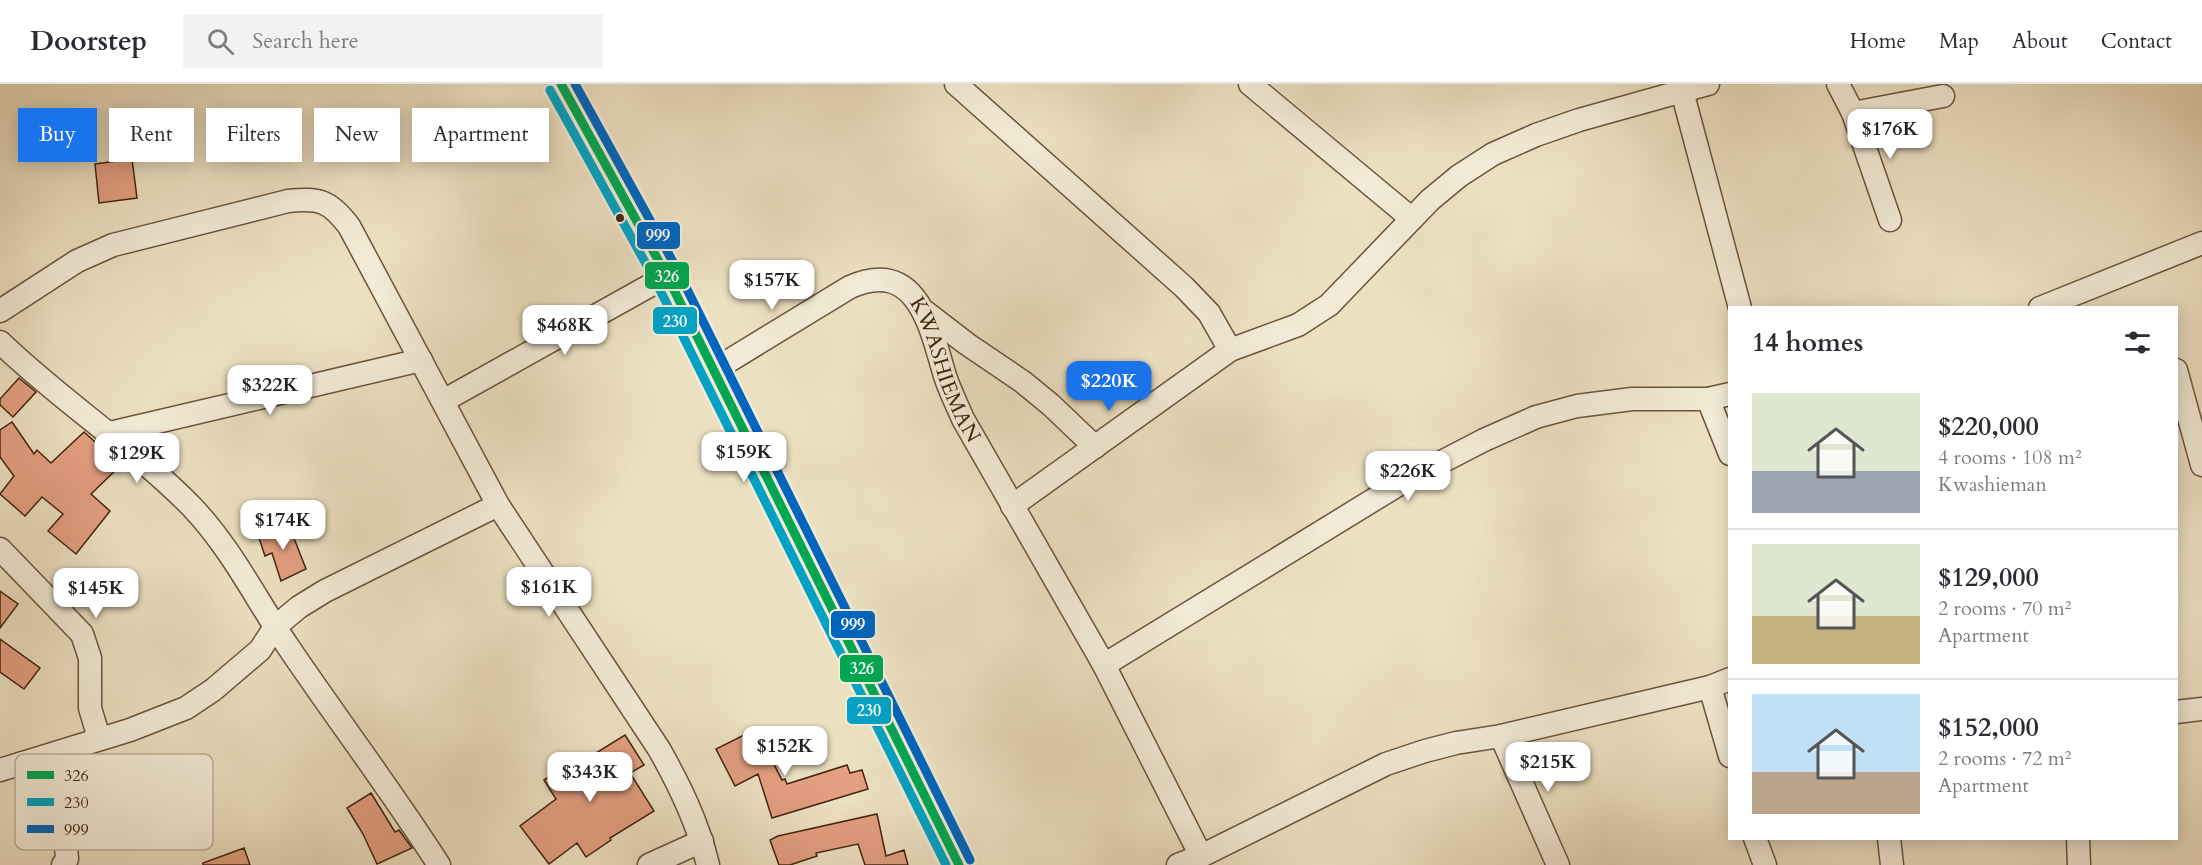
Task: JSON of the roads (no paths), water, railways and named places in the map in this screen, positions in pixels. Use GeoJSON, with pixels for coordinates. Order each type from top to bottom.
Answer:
{"type":"FeatureCollection","features":[{"type":"Feature","properties":{"kind":"main road"},"geometry":{"type":"LineString","coordinates":[[561,84],[667,276],[959,865]]}},
{"type":"Feature","properties":{"kind":"street"},"geometry":{"type":"LineString","coordinates":[[956,84],[1184,286],[1209,313],[1230,350]]}},
{"type":"Feature","properties":{"kind":"street"},"geometry":{"type":"LineString","coordinates":[[1012,506],[1230,350],[1298,325],[1329,305],[1430,200],[1459,176],[1493,154],[1536,135],[1579,120],[1708,84]]}},
{"type":"Feature","properties":{"kind":"street"},"geometry":{"type":"LineString","coordinates":[[1838,84],[1853,113],[1890,220]]}},
{"type":"Feature","properties":{"kind":"street"},"geometry":{"type":"LineString","coordinates":[[1258,86],[1412,219]]}},
{"type":"Feature","properties":{"kind":"street"},"geometry":{"type":"LineString","coordinates":[[1682,91],[1739,306]]}},
{"type":"Feature","properties":{"kind":"street"},"geometry":{"type":"LineString","coordinates":[[1853,113],[1943,96]]}},
{"type":"Feature","properties":{"kind":"street"},"geometry":{"type":"LineString","coordinates":[[0,311],[77,261],[113,245],[288,201],[311,198],[326,203],[339,213],[349,226],[498,504],[659,749],[682,790],[702,841],[708,865]]}},
{"type":"Feature","properties":{"kind":"street"},"geometry":{"type":"LineString","coordinates":[[2045,306],[2202,243]]}},
{"type":"Feature","properties":{"kind":"street"},"geometry":{"type":"LineString","coordinates":[[443,401],[667,276]]}},
{"type":"Feature","properties":{"kind":"street","name":"KWASHIEMAN"},"geometry":{"type":"LineString","coordinates":[[714,370],[850,287],[864,281],[878,279],[892,282],[916,299],[924,311],[947,383],[963,419],[1104,665],[1201,856]]}},
{"type":"Feature","properties":{"kind":"street"},"geometry":{"type":"LineString","coordinates":[[924,311],[1023,382],[1095,447]]}},
{"type":"Feature","properties":{"kind":"street"},"geometry":{"type":"LineString","coordinates":[[0,342],[47,385],[110,433],[193,508],[228,551],[275,627],[380,776],[439,865]]}},
{"type":"Feature","properties":{"kind":"street"},"geometry":{"type":"LineString","coordinates":[[110,433],[421,360]]}},
{"type":"Feature","properties":{"kind":"street"},"geometry":{"type":"LineString","coordinates":[[2178,377],[2202,465]]}},
{"type":"Feature","properties":{"kind":"street"},"geometry":{"type":"LineString","coordinates":[[1104,665],[1401,483],[1484,440],[1536,417],[1586,404],[1632,399],[1719,397],[1728,444]]}},
{"type":"Feature","properties":{"kind":"street"},"geometry":{"type":"LineString","coordinates":[[48,754],[130,730],[186,708],[213,690],[260,650],[275,627],[298,606],[498,504]]}},
{"type":"Feature","properties":{"kind":"street"},"geometry":{"type":"LineString","coordinates":[[0,549],[82,634],[90,658],[90,708],[99,738]]}},
{"type":"Feature","properties":{"kind":"street"},"geometry":{"type":"LineString","coordinates":[[1178,865],[1201,856],[1386,764],[1446,746],[1502,736],[1720,683],[1728,741]]}},
{"type":"Feature","properties":{"kind":"street"},"geometry":{"type":"LineString","coordinates":[[2178,712],[2202,710]]}},
{"type":"Feature","properties":{"kind":"street"},"geometry":{"type":"LineString","coordinates":[[1502,736],[1558,865]]}},
{"type":"Feature","properties":{"kind":"street"},"geometry":{"type":"LineString","coordinates":[[1756,840],[1765,865]]}},
{"type":"Feature","properties":{"kind":"street"},"geometry":{"type":"LineString","coordinates":[[1889,840],[1892,865]]}},
{"type":"Feature","properties":{"kind":"street"},"geometry":{"type":"LineString","coordinates":[[2078,840],[2079,865]]}},
{"type":"Feature","properties":{"kind":"street"},"geometry":{"type":"LineString","coordinates":[[649,865],[702,841]]}},
{"type":"Feature","properties":{"kind":"street"},"geometry":{"type":"LineString","coordinates":[[63,865],[67,859],[66,850]]}}]}
